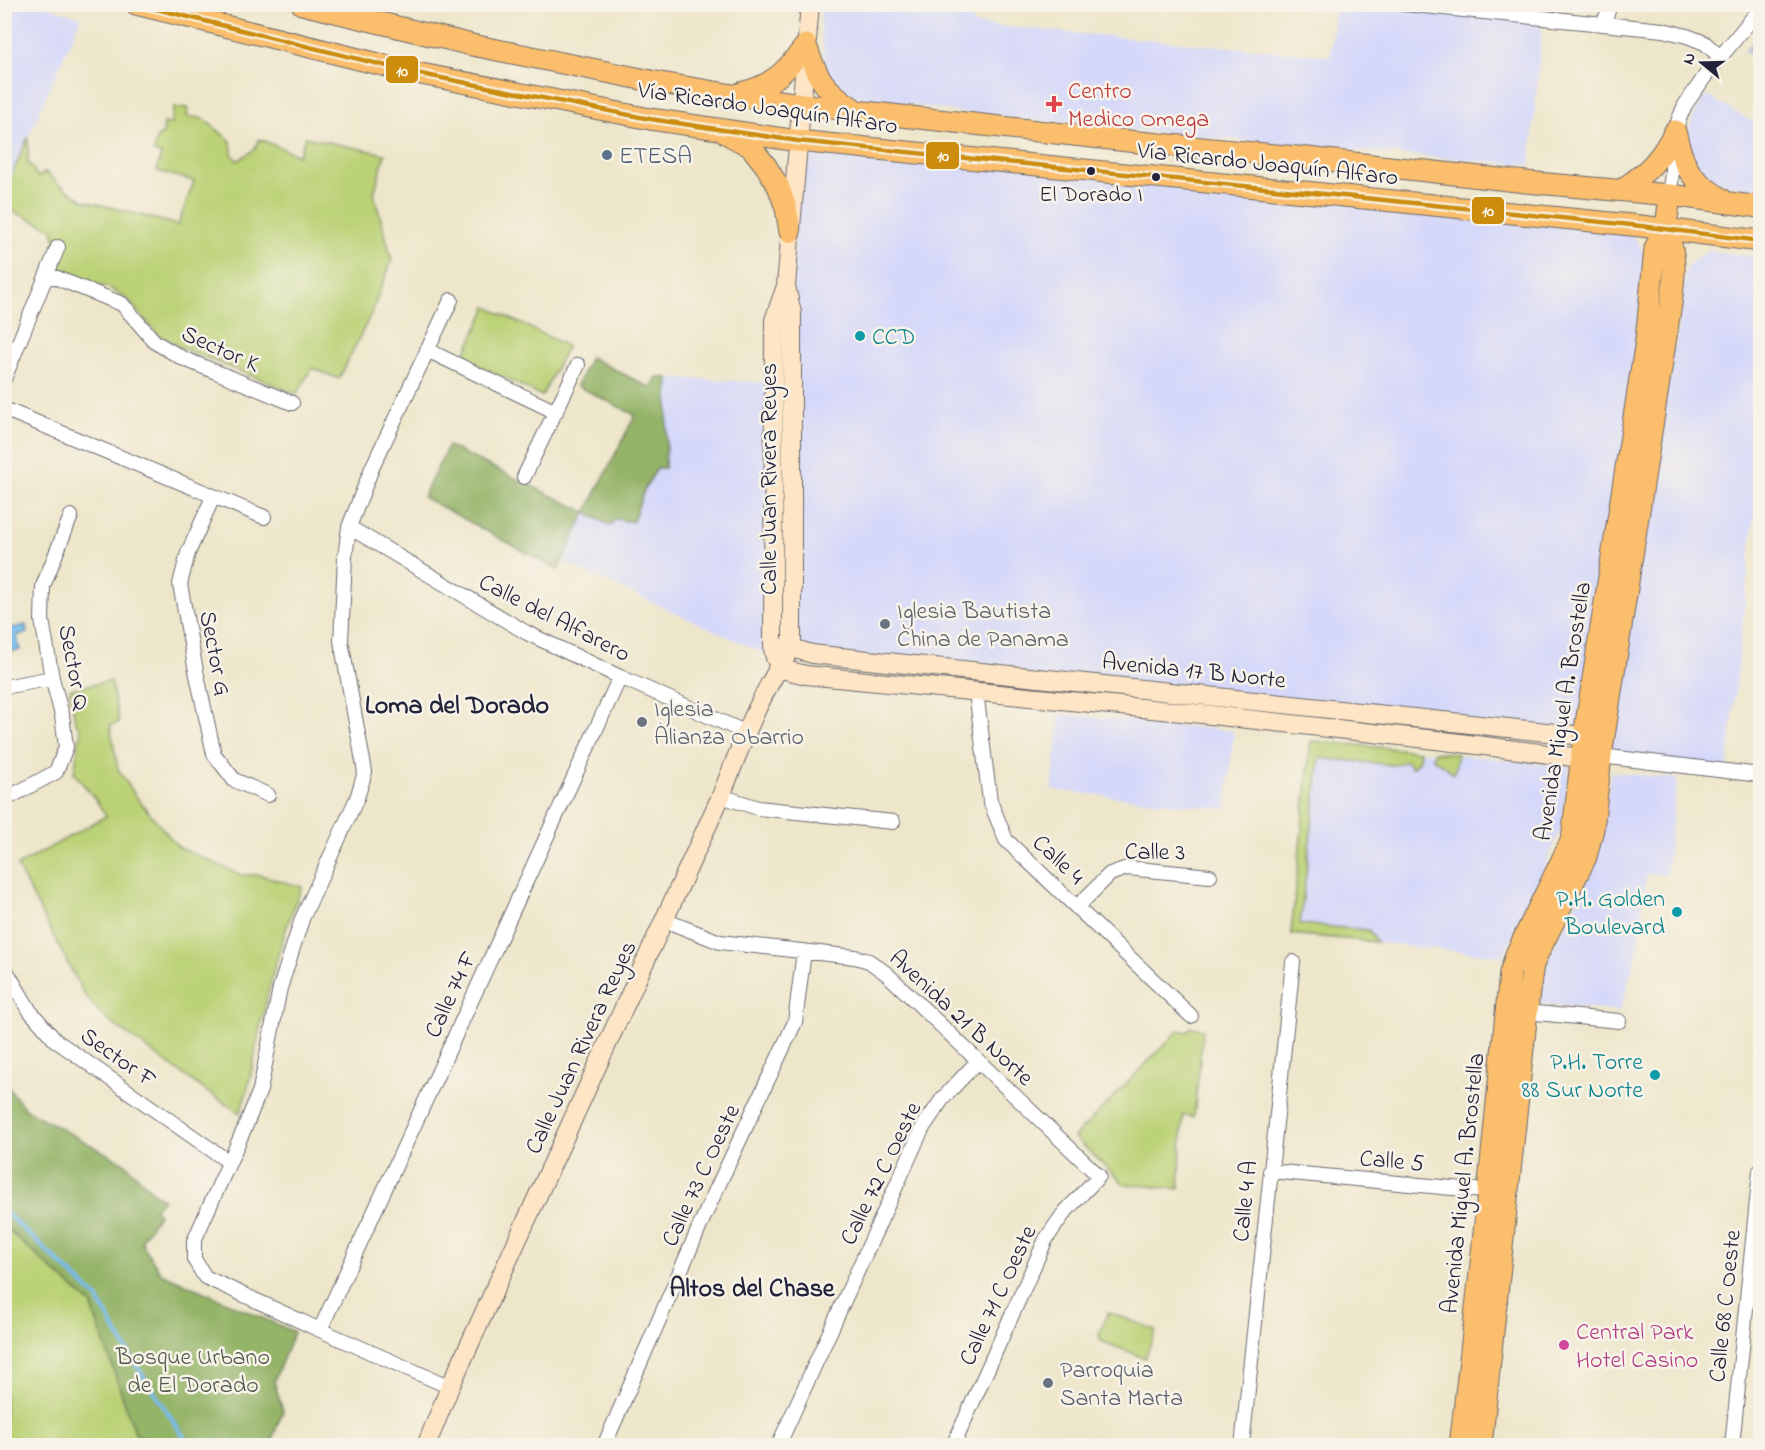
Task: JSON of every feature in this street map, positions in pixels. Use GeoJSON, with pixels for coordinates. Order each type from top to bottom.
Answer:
{"type":"FeatureCollection","features":[{"type":"Feature","properties":{"kind":"main road","name":"Vía Ricardo Joaquín Alfaro"},"geometry":{"type":"LineString","coordinates":[[136,4],[411,72],[650,119],[798,141],[1666,228],[1761,241]]}},
{"type":"Feature","properties":{"kind":"main road","name":"Vía Ricardo Joaquín Alfaro"},"geometry":{"type":"LineString","coordinates":[[302,4],[472,45],[733,95],[1128,141],[1670,195],[1761,207]]}},
{"type":"Feature","properties":{"kind":"main road"},"geometry":{"type":"LineString","coordinates":[[733,95],[760,88],[776,79],[789,67],[806,45]]}},
{"type":"Feature","properties":{"kind":"main road"},"geometry":{"type":"LineString","coordinates":[[806,45],[816,73],[823,83],[838,99],[856,111]]}},
{"type":"Feature","properties":{"kind":"main road"},"geometry":{"type":"LineString","coordinates":[[719,129],[751,147],[766,166],[778,186],[786,208],[790,232]]}},
{"type":"Feature","properties":{"kind":"main road"},"geometry":{"type":"LineString","coordinates":[[1621,190],[1655,163],[1664,152],[1675,131]]}},
{"type":"Feature","properties":{"kind":"main road"},"geometry":{"type":"LineString","coordinates":[[1675,131],[1684,162],[1690,173],[1708,190],[1728,202]]}},
{"type":"Feature","properties":{"kind":"main road","name":"Avenida Miguel A. Brostella"},"geometry":{"type":"LineString","coordinates":[[1481,1446],[1510,973],[1517,952],[1572,839],[1591,757],[1622,559],[1655,248],[1666,228],[1670,195]]}},
{"type":"Feature","properties":{"kind":"main road"},"geometry":{"type":"LineString","coordinates":[[1620,224],[1630,231],[1640,244],[1652,274]]}},
{"type":"Feature","properties":{"kind":"main road","name":"Avenida Miguel A. Brostella"},"geometry":{"type":"LineString","coordinates":[[1460,1446],[1533,965],[1591,843],[1591,757],[1584,736],[1666,338],[1675,273],[1674,248],[1666,228]]}},
{"type":"Feature","properties":{"kind":"main road"},"geometry":{"type":"LineString","coordinates":[[1675,273],[1690,249],[1715,235]]}},
{"type":"Feature","properties":{"kind":"street","name":"Calle Juan Rivera Reyes"},"geometry":{"type":"LineString","coordinates":[[777,668],[773,648],[774,320],[786,286],[810,4]]}},
{"type":"Feature","properties":{"kind":"street"},"geometry":{"type":"LineString","coordinates":[[1404,4],[1467,7],[1663,30],[1705,43],[1720,57]]}},
{"type":"Feature","properties":{"kind":"street"},"geometry":{"type":"LineString","coordinates":[[1604,24],[1610,4]]}},
{"type":"Feature","properties":{"kind":"street"},"geometry":{"type":"LineString","coordinates":[[1670,195],[1678,119],[1685,105],[1720,57],[1761,9]]}},
{"type":"Feature","properties":{"kind":"street"},"geometry":{"type":"LineString","coordinates":[[4,379],[58,247]]}},
{"type":"Feature","properties":{"kind":"street","name":"Sector K"},"geometry":{"type":"LineString","coordinates":[[47,274],[122,304],[155,342],[182,358],[292,403]]}},
{"type":"Feature","properties":{"kind":"street","name":"Calle Juan Rivera Reyes"},"geometry":{"type":"LineString","coordinates":[[426,1446],[450,1387],[721,796],[747,733],[777,668],[792,648],[792,313],[786,286]]}},
{"type":"Feature","properties":{"kind":"street"},"geometry":{"type":"LineString","coordinates":[[450,1387],[205,1277],[194,1259],[194,1241],[260,1090],[280,988],[302,919],[357,798],[365,772],[341,641],[345,557],[349,527],[372,468],[451,300]]}},
{"type":"Feature","properties":{"kind":"street"},"geometry":{"type":"LineString","coordinates":[[427,350],[556,412]]}},
{"type":"Feature","properties":{"kind":"street"},"geometry":{"type":"LineString","coordinates":[[524,477],[579,365]]}},
{"type":"Feature","properties":{"kind":"street"},"geometry":{"type":"LineString","coordinates":[[4,409],[264,518]]}},
{"type":"Feature","properties":{"kind":"street","name":"Sector G"},"geometry":{"type":"LineString","coordinates":[[213,497],[188,552],[180,584],[195,666],[214,754],[234,780],[268,795]]}},
{"type":"Feature","properties":{"kind":"street","name":"Sector Q"},"geometry":{"type":"LineString","coordinates":[[4,800],[56,772],[66,747],[42,620],[43,586],[71,516]]}},
{"type":"Feature","properties":{"kind":"street","name":"Calle del Alfarero"},"geometry":{"type":"LineString","coordinates":[[349,527],[527,633],[747,733]]}},
{"type":"Feature","properties":{"kind":"street","name":"Avenida 17 B Norte"},"geometry":{"type":"LineString","coordinates":[[773,648],[792,648],[812,654],[1584,736]]}},
{"type":"Feature","properties":{"kind":"street","name":"Avenida 17 B Norte"},"geometry":{"type":"LineString","coordinates":[[777,668],[806,675],[1202,714],[1761,775]]}},
{"type":"Feature","properties":{"kind":"street","name":"Calle 74 F"},"geometry":{"type":"LineString","coordinates":[[320,1330],[620,677]]}},
{"type":"Feature","properties":{"kind":"street"},"geometry":{"type":"LineString","coordinates":[[4,687],[52,678]]}},
{"type":"Feature","properties":{"kind":"street","name":"Calle 4"},"geometry":{"type":"LineString","coordinates":[[976,692],[990,801],[1006,840],[1191,1016]]}},
{"type":"Feature","properties":{"kind":"street"},"geometry":{"type":"LineString","coordinates":[[721,796],[758,808],[893,822]]}},
{"type":"Feature","properties":{"kind":"street","name":"Calle 3"},"geometry":{"type":"LineString","coordinates":[[1077,907],[1110,874],[1126,868],[1210,876]]}},
{"type":"Feature","properties":{"kind":"street","name":"Avenida 21 B Norte"},"geometry":{"type":"LineString","coordinates":[[664,920],[720,942],[855,957],[869,961],[887,974],[1099,1176]]}},
{"type":"Feature","properties":{"kind":"street","name":"Calle 73 C Oeste"},"geometry":{"type":"LineString","coordinates":[[604,1446],[710,1203],[795,1022],[804,951]]}},
{"type":"Feature","properties":{"kind":"street","name":"Calle 4 A"},"geometry":{"type":"LineString","coordinates":[[1242,1446],[1293,962]]}},
{"type":"Feature","properties":{"kind":"street","name":"Sector F"},"geometry":{"type":"LineString","coordinates":[[4,967],[30,1011],[55,1040],[230,1162]]}},
{"type":"Feature","properties":{"kind":"street"},"geometry":{"type":"LineString","coordinates":[[1526,1012],[1619,1021]]}},
{"type":"Feature","properties":{"kind":"street","name":"Calle 72 C Oeste"},"geometry":{"type":"LineString","coordinates":[[778,1446],[922,1129],[943,1098],[978,1061]]}},
{"type":"Feature","properties":{"kind":"street","name":"Calle 5"},"geometry":{"type":"LineString","coordinates":[[1270,1171],[1498,1193]]}},
{"type":"Feature","properties":{"kind":"street","name":"Calle 68 C Oeste"},"geometry":{"type":"LineString","coordinates":[[1732,1446],[1761,1171]]}},
{"type":"Feature","properties":{"kind":"street","name":"Calle 71 C Oeste"},"geometry":{"type":"LineString","coordinates":[[953,1446],[1046,1239],[1064,1213],[1099,1176]]}},
{"type":"Feature","properties":{"kind":"shaded area"},"geometry":{"type":"Polygon","coordinates":[[[5,5],[42,5],[81,17],[5,190],[5,5]]]}},
{"type":"Feature","properties":{"kind":"shaded area"},"geometry":{"type":"Polygon","coordinates":[[[821,5],[973,5],[973,24],[1330,56],[1336,5],[1404,5],[1477,11],[1542,26],[1530,165],[1322,148],[980,115],[847,95],[826,70],[821,34],[821,5]]]}},
{"type":"Feature","properties":{"kind":"shaded area"},"geometry":{"type":"Polygon","coordinates":[[[1760,32],[1760,58],[1743,52],[1760,32]]]}},
{"type":"Feature","properties":{"kind":"shaded area"},"geometry":{"type":"Polygon","coordinates":[[[1704,94],[1760,126],[1760,191],[1710,181],[1703,177],[1686,141],[1688,130],[1704,94]]]}},
{"type":"Feature","properties":{"kind":"shaded area"},"geometry":{"type":"Polygon","coordinates":[[[798,141],[1630,231],[1646,256],[1652,274],[1584,736],[792,648],[792,313],[798,141]]]}},
{"type":"Feature","properties":{"kind":"shaded area"},"geometry":{"type":"Polygon","coordinates":[[[1708,250],[1760,258],[1760,458],[1727,772],[1601,756],[1665,350],[1676,345],[1686,268],[1708,250]]]}},
{"type":"Feature","properties":{"kind":"shaded area"},"geometry":{"type":"Polygon","coordinates":[[[669,378],[774,383],[775,656],[761,652],[562,561],[586,512],[610,526],[615,518],[633,522],[644,490],[657,468],[665,468],[669,378]]]}},
{"type":"Feature","properties":{"kind":"shaded area"},"geometry":{"type":"Polygon","coordinates":[[[1060,714],[1234,731],[1226,809],[1052,790],[1060,714]]]}},
{"type":"Feature","properties":{"kind":"shaded area"},"geometry":{"type":"Polygon","coordinates":[[[1311,741],[1569,766],[1562,825],[1533,896],[1503,956],[1291,934],[1311,741]]]}},
{"type":"Feature","properties":{"kind":"shaded area"},"geometry":{"type":"Polygon","coordinates":[[[1611,772],[1677,779],[1666,875],[1646,874],[1638,948],[1620,1011],[1535,1003],[1539,977],[1598,856],[1611,772]]]}},
{"type":"Feature","properties":{"kind":"green space"},"geometry":{"type":"Polygon","coordinates":[[[174,107],[188,108],[187,116],[204,119],[231,141],[232,153],[237,161],[255,149],[259,139],[299,155],[305,137],[385,154],[374,194],[392,260],[371,314],[339,379],[312,368],[297,394],[182,348],[158,335],[127,299],[109,288],[60,272],[53,229],[5,208],[5,190],[28,137],[28,162],[38,177],[46,172],[56,182],[83,200],[178,225],[194,181],[157,171],[161,154],[154,152],[157,137],[163,134],[164,123],[171,124],[174,107]]]}},
{"type":"Feature","properties":{"kind":"green space"},"geometry":{"type":"Polygon","coordinates":[[[487,307],[567,346],[542,396],[463,358],[487,307]]]}},
{"type":"Feature","properties":{"kind":"green space"},"geometry":{"type":"Polygon","coordinates":[[[590,357],[651,388],[657,377],[669,378],[665,468],[657,468],[644,490],[633,522],[615,519],[610,526],[586,512],[635,415],[577,386],[590,357]]]}},
{"type":"Feature","properties":{"kind":"green space"},"geometry":{"type":"Polygon","coordinates":[[[448,446],[586,512],[558,570],[423,497],[448,446]]]}},
{"type":"Feature","properties":{"kind":"green space"},"geometry":{"type":"Polygon","coordinates":[[[111,681],[119,723],[110,725],[118,769],[137,798],[178,847],[241,875],[260,875],[302,887],[283,937],[273,972],[250,1080],[240,1113],[106,1019],[85,996],[17,866],[106,816],[74,773],[81,730],[75,721],[70,689],[111,681]]]}},
{"type":"Feature","properties":{"kind":"green space"},"geometry":{"type":"Polygon","coordinates":[[[1311,741],[1420,751],[1419,760],[1412,768],[1406,761],[1393,765],[1320,758],[1300,924],[1368,930],[1377,942],[1291,934],[1311,741]]]}},
{"type":"Feature","properties":{"kind":"green space"},"geometry":{"type":"Polygon","coordinates":[[[1434,752],[1457,754],[1453,774],[1433,758],[1434,752]]]}},
{"type":"Feature","properties":{"kind":"green space"},"geometry":{"type":"Polygon","coordinates":[[[1191,1027],[1203,1029],[1194,1117],[1183,1115],[1179,1189],[1124,1184],[1074,1137],[1179,1030],[1187,1032],[1191,1027]]]}},
{"type":"Feature","properties":{"kind":"green space","name":"Bosque Urbano de El Dorado"},"geometry":{"type":"Polygon","coordinates":[[[4,1082],[25,1109],[126,1164],[163,1199],[154,1210],[159,1214],[142,1239],[143,1245],[161,1273],[294,1332],[274,1381],[283,1411],[272,1445],[155,1445],[135,1433],[91,1304],[5,1227],[4,1082]]]}},
{"type":"Feature","properties":{"kind":"green space"},"geometry":{"type":"Polygon","coordinates":[[[4,1227],[91,1304],[135,1433],[155,1445],[5,1445],[4,1227]]]}},
{"type":"Feature","properties":{"kind":"green space"},"geometry":{"type":"Polygon","coordinates":[[[1108,1312],[1156,1330],[1145,1358],[1101,1341],[1099,1335],[1108,1312]]]}},
{"type":"Feature","properties":{"kind":"water"},"geometry":{"type":"Polygon","coordinates":[[[26,625],[27,633],[17,637],[20,650],[6,652],[5,629],[26,625]]]}},
{"type":"Feature","properties":{"kind":"waterway"},"geometry":{"type":"LineString","coordinates":[[4,1211],[97,1298],[132,1359],[190,1446]]}},
{"type":"Feature","properties":{"kind":"transit line","name":"10"},"geometry":{"type":"LineString","coordinates":[[136,4],[411,72],[650,119],[798,141],[1641,226],[1760,241]]}},
{"type":"Feature","properties":{"kind":"place","name":"Centro Medico Omega"},"geometry":{"type":"Point","coordinates":[1054,104]}},
{"type":"Feature","properties":{"kind":"place","name":"ETESA"},"geometry":{"type":"Point","coordinates":[607,155]}},
{"type":"Feature","properties":{"kind":"place","name":"El Dorado I"},"geometry":{"type":"Point","coordinates":[1091,171]}},
{"type":"Feature","properties":{"kind":"place","name":"CCD"},"geometry":{"type":"Point","coordinates":[860,336]}},
{"type":"Feature","properties":{"kind":"place","name":"Iglesia Bautista China de Panama"},"geometry":{"type":"Point","coordinates":[885,624]}},
{"type":"Feature","properties":{"kind":"place","name":"Iglesia Alianza Obarrio"},"geometry":{"type":"Point","coordinates":[642,722]}},
{"type":"Feature","properties":{"kind":"place","name":"P.H. Golden Boulevard"},"geometry":{"type":"Point","coordinates":[1677,912]}},
{"type":"Feature","properties":{"kind":"place","name":"P.H. Torre 88 Sur Norte"},"geometry":{"type":"Point","coordinates":[1655,1075]}},
{"type":"Feature","properties":{"kind":"place","name":"Central Park Hotel Casino"},"geometry":{"type":"Point","coordinates":[1564,1345]}},
{"type":"Feature","properties":{"kind":"place","name":"Parroquia Santa Marta"},"geometry":{"type":"Point","coordinates":[1048,1383]}},
{"type":"Feature","properties":{"kind":"district","name":"Loma del Dorado"},"geometry":{"type":"Point","coordinates":[457,704]}},
{"type":"Feature","properties":{"kind":"district","name":"Altos del Chase"},"geometry":{"type":"Point","coordinates":[752,1287]}}]}
